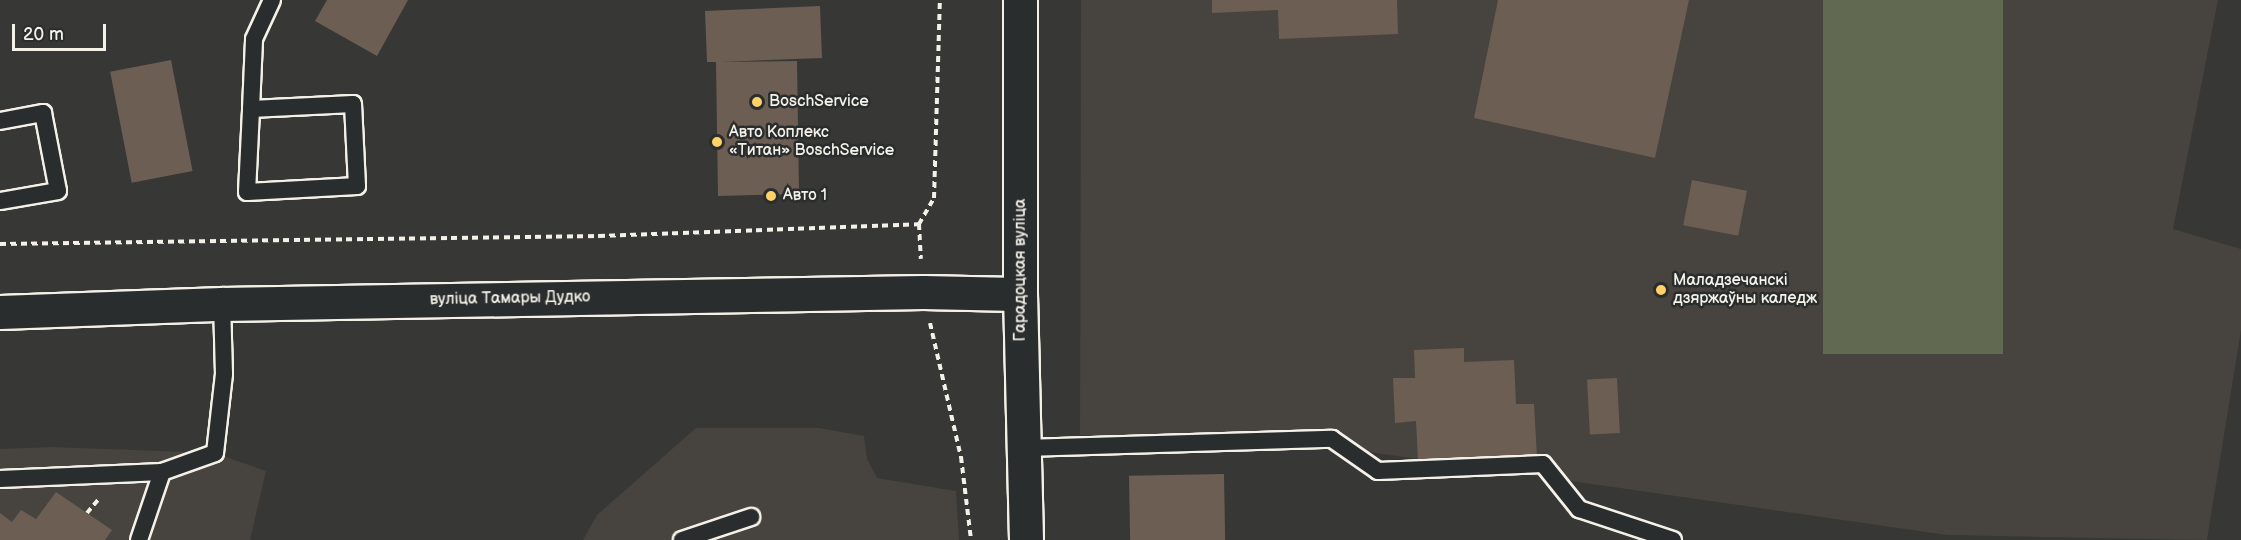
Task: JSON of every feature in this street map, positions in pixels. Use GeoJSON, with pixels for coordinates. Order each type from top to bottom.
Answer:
{"type":"FeatureCollection","features":[{"type":"Feature","properties":{"kind":"street","name":"Гарадоцкая вуліца"},"geometry":{"type":"LineString","coordinates":[[1020,0],[1020,294],[1026,540]]}},
{"type":"Feature","properties":{"kind":"street","name":"вуліца Тамары Дудко"},"geometry":{"type":"LineString","coordinates":[[0,312],[222,304],[911,292],[1020,294]]}},
{"type":"Feature","properties":{"kind":"lane"},"geometry":{"type":"LineString","coordinates":[[251,109],[353,104],[357,186],[247,192],[254,39],[272,0]]}},
{"type":"Feature","properties":{"kind":"lane"},"geometry":{"type":"LineString","coordinates":[[0,121],[43,113],[58,190],[0,201]]}},
{"type":"Feature","properties":{"kind":"lane"},"geometry":{"type":"LineString","coordinates":[[0,478],[162,472],[215,453],[224,374],[222,304]]}},
{"type":"Feature","properties":{"kind":"lane"},"geometry":{"type":"LineString","coordinates":[[1024,448],[1332,439],[1378,471],[1543,464],[1579,509],[1673,540]]}},
{"type":"Feature","properties":{"kind":"lane"},"geometry":{"type":"LineString","coordinates":[[139,540],[162,472]]}},
{"type":"Feature","properties":{"kind":"lane"},"geometry":{"type":"LineString","coordinates":[[682,540],[751,517]]}},
{"type":"Feature","properties":{"kind":"path"},"geometry":{"type":"LineString","coordinates":[[919,224],[934,198],[940,0]]}},
{"type":"Feature","properties":{"kind":"shaded area","name":"Маладзечанскі дзяржаўны каледж"},"geometry":{"type":"Polygon","coordinates":[[[1081,0],[2218,0],[2173,229],[2241,249],[2241,330],[2207,540],[1947,535],[1320,445],[1080,435],[1081,0]]]}},
{"type":"Feature","properties":{"kind":"shaded area"},"geometry":{"type":"Polygon","coordinates":[[[696,428],[819,428],[864,436],[867,459],[877,478],[956,491],[959,540],[583,540],[597,515],[696,428]]]}},
{"type":"Feature","properties":{"kind":"shaded area"},"geometry":{"type":"Polygon","coordinates":[[[52,447],[215,453],[266,471],[250,540],[0,540],[0,449],[52,447]]]}},
{"type":"Feature","properties":{"kind":"green space"},"geometry":{"type":"Polygon","coordinates":[[[1823,0],[2003,0],[2003,354],[1823,354],[1823,0]]]}},
{"type":"Feature","properties":{"kind":"building"},"geometry":{"type":"Polygon","coordinates":[[[327,0],[408,0],[377,56],[315,21],[327,0]]]}},
{"type":"Feature","properties":{"kind":"building"},"geometry":{"type":"Polygon","coordinates":[[[1212,0],[1397,0],[1398,34],[1279,39],[1278,10],[1212,13],[1212,0]]]}},
{"type":"Feature","properties":{"kind":"building"},"geometry":{"type":"Polygon","coordinates":[[[1498,0],[1689,0],[1655,158],[1474,118],[1498,0]]]}},
{"type":"Feature","properties":{"kind":"building","name":"BoschService"},"geometry":{"type":"Polygon","coordinates":[[[820,6],[822,58],[720,62],[797,61],[799,194],[718,196],[716,62],[707,62],[705,11],[820,6]]]}},
{"type":"Feature","properties":{"kind":"building"},"geometry":{"type":"Polygon","coordinates":[[[171,60],[193,171],[132,183],[110,72],[171,60]]]}},
{"type":"Feature","properties":{"kind":"building"},"geometry":{"type":"Polygon","coordinates":[[[1692,180],[1747,191],[1738,236],[1683,225],[1692,180]]]}},
{"type":"Feature","properties":{"kind":"building"},"geometry":{"type":"Polygon","coordinates":[[[1464,348],[1464,362],[1514,360],[1516,404],[1534,404],[1537,457],[1418,460],[1416,421],[1395,423],[1393,378],[1415,378],[1414,350],[1464,348]]]}},
{"type":"Feature","properties":{"kind":"building"},"geometry":{"type":"Polygon","coordinates":[[[1617,378],[1620,433],[1590,434],[1587,380],[1617,378]]]}},
{"type":"Feature","properties":{"kind":"building"},"geometry":{"type":"Polygon","coordinates":[[[1224,474],[1225,540],[1130,540],[1129,476],[1224,474]]]}},
{"type":"Feature","properties":{"kind":"building"},"geometry":{"type":"Polygon","coordinates":[[[56,492],[112,530],[105,540],[0,540],[0,513],[12,522],[21,510],[36,519],[56,492]]]}},
{"type":"Feature","properties":{"kind":"place","name":"BoschService"},"geometry":{"type":"Point","coordinates":[757,102]}},
{"type":"Feature","properties":{"kind":"place","name":"Авто Коплекс «Титан» BoschService"},"geometry":{"type":"Point","coordinates":[717,142]}},
{"type":"Feature","properties":{"kind":"place","name":"Авто 1"},"geometry":{"type":"Point","coordinates":[771,196]}},
{"type":"Feature","properties":{"kind":"place","name":"Маладзечанскі дзяржаўны каледж"},"geometry":{"type":"Point","coordinates":[1661,290]}}]}
